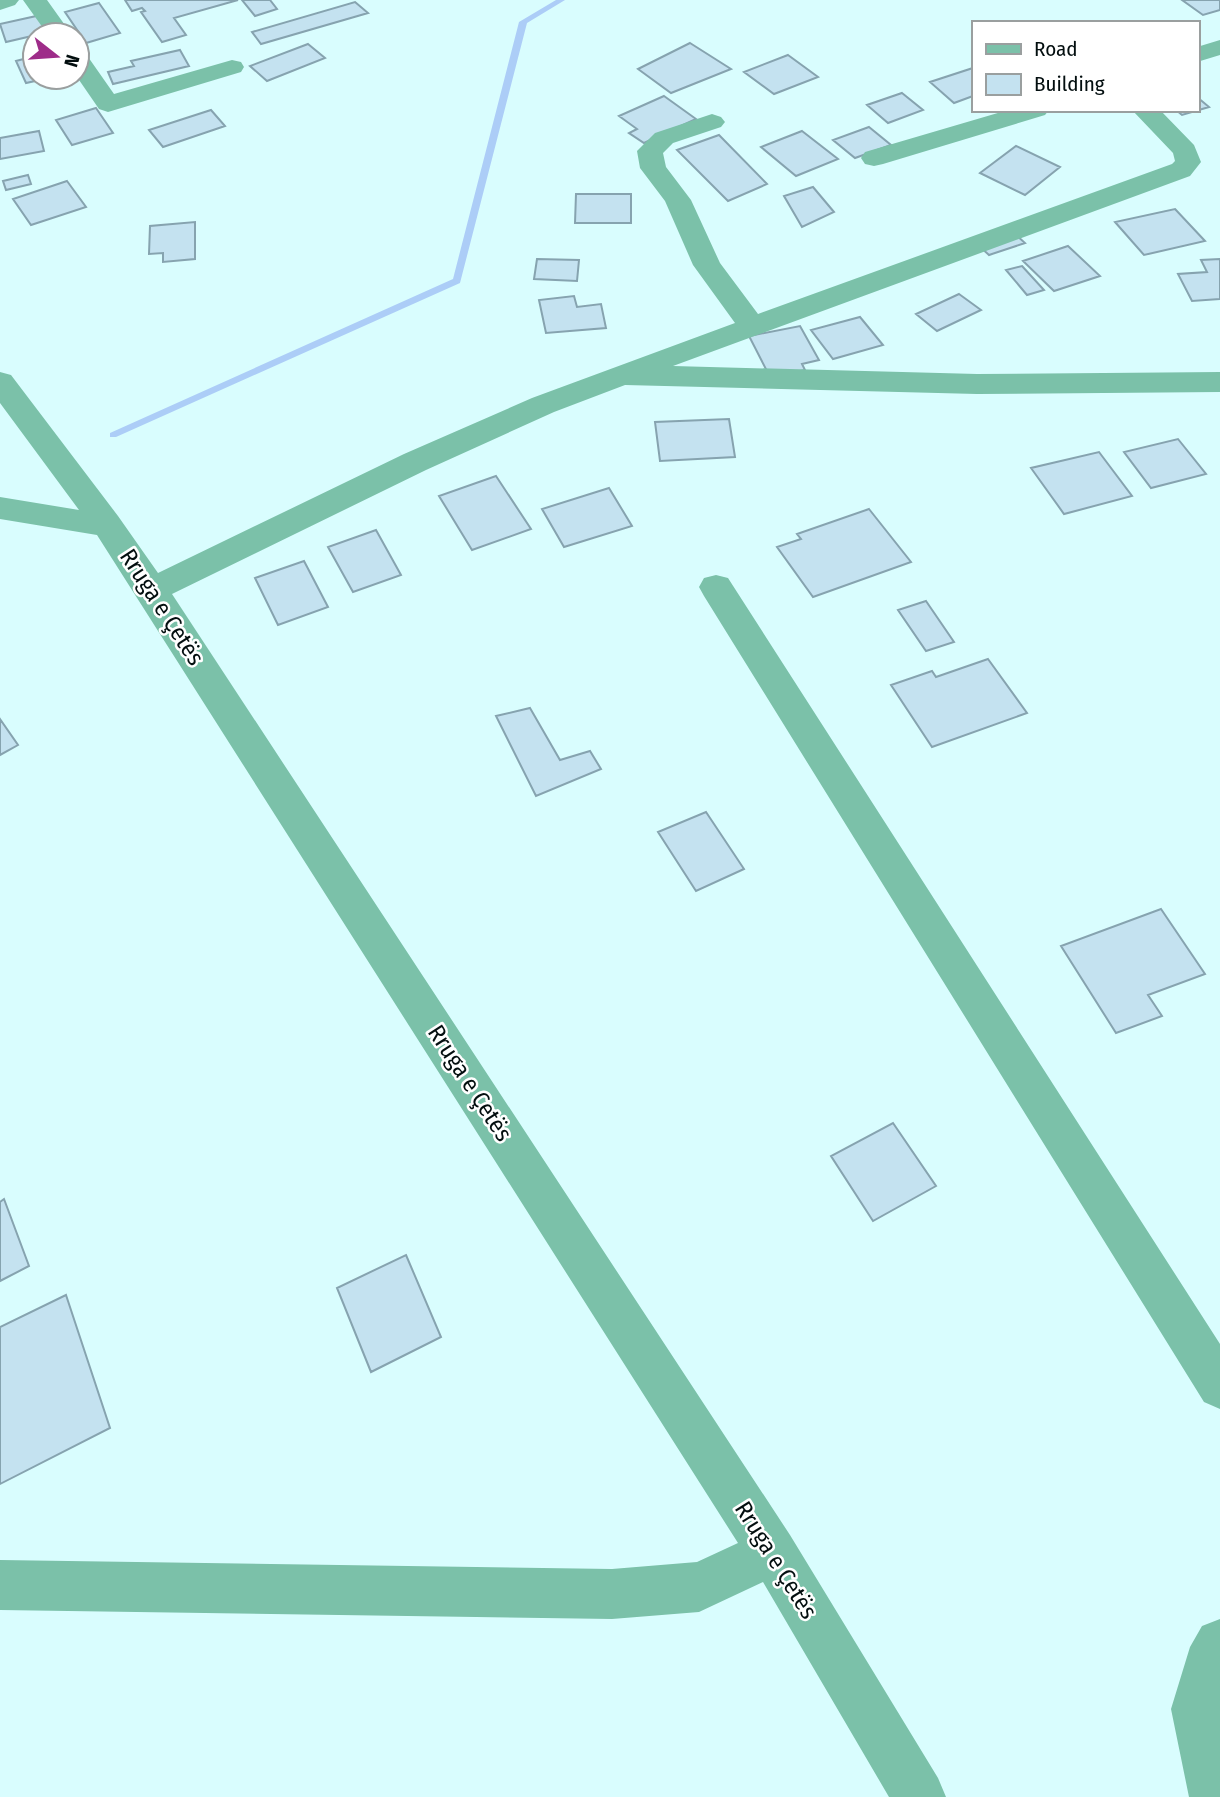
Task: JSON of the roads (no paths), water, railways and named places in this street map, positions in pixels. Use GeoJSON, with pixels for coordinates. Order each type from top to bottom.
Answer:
{"type":"FeatureCollection","features":[{"type":"Feature","properties":{"kind":"street"},"geometry":{"type":"LineString","coordinates":[[0,3],[7,0]]}},
{"type":"Feature","properties":{"kind":"street"},"geometry":{"type":"LineString","coordinates":[[36,0],[50,21]]}},
{"type":"Feature","properties":{"kind":"street"},"geometry":{"type":"LineString","coordinates":[[1199,54],[1220,47]]}},
{"type":"Feature","properties":{"kind":"street"},"geometry":{"type":"LineString","coordinates":[[91,79],[108,104],[232,67]]}},
{"type":"Feature","properties":{"kind":"street"},"geometry":{"type":"LineString","coordinates":[[874,158],[1029,112]]}},
{"type":"Feature","properties":{"kind":"street"},"geometry":{"type":"LineString","coordinates":[[152,590],[415,462],[543,405],[1181,170],[1188,162],[1185,152],[1147,112]]}},
{"type":"Feature","properties":{"kind":"street"},"geometry":{"type":"LineString","coordinates":[[712,122],[664,138],[650,152],[653,167],[678,200],[707,265],[752,326]]}},
{"type":"Feature","properties":{"kind":"street"},"geometry":{"type":"LineString","coordinates":[[621,375],[977,384],[1220,382]]}},
{"type":"Feature","properties":{"kind":"street","name":"Rruga e Çetës"},"geometry":{"type":"LineString","coordinates":[[0,382],[107,524],[152,590],[773,1552],[919,1797]]}},
{"type":"Feature","properties":{"kind":"street"},"geometry":{"type":"LineString","coordinates":[[0,508],[58,519],[107,524]]}},
{"type":"Feature","properties":{"kind":"street"},"geometry":{"type":"LineString","coordinates":[[716,587],[1220,1386]]}},
{"type":"Feature","properties":{"kind":"street"},"geometry":{"type":"LineString","coordinates":[[0,1585],[612,1594],[699,1587],[773,1552]]}},
{"type":"Feature","properties":{"kind":"street"},"geometry":{"type":"LineString","coordinates":[[1216,1797],[1197,1709],[1208,1665],[1220,1644]]}},
{"type":"Feature","properties":{"kind":"waterway"},"geometry":{"type":"LineString","coordinates":[[113,435],[457,281],[523,22],[561,0]]}}]}
